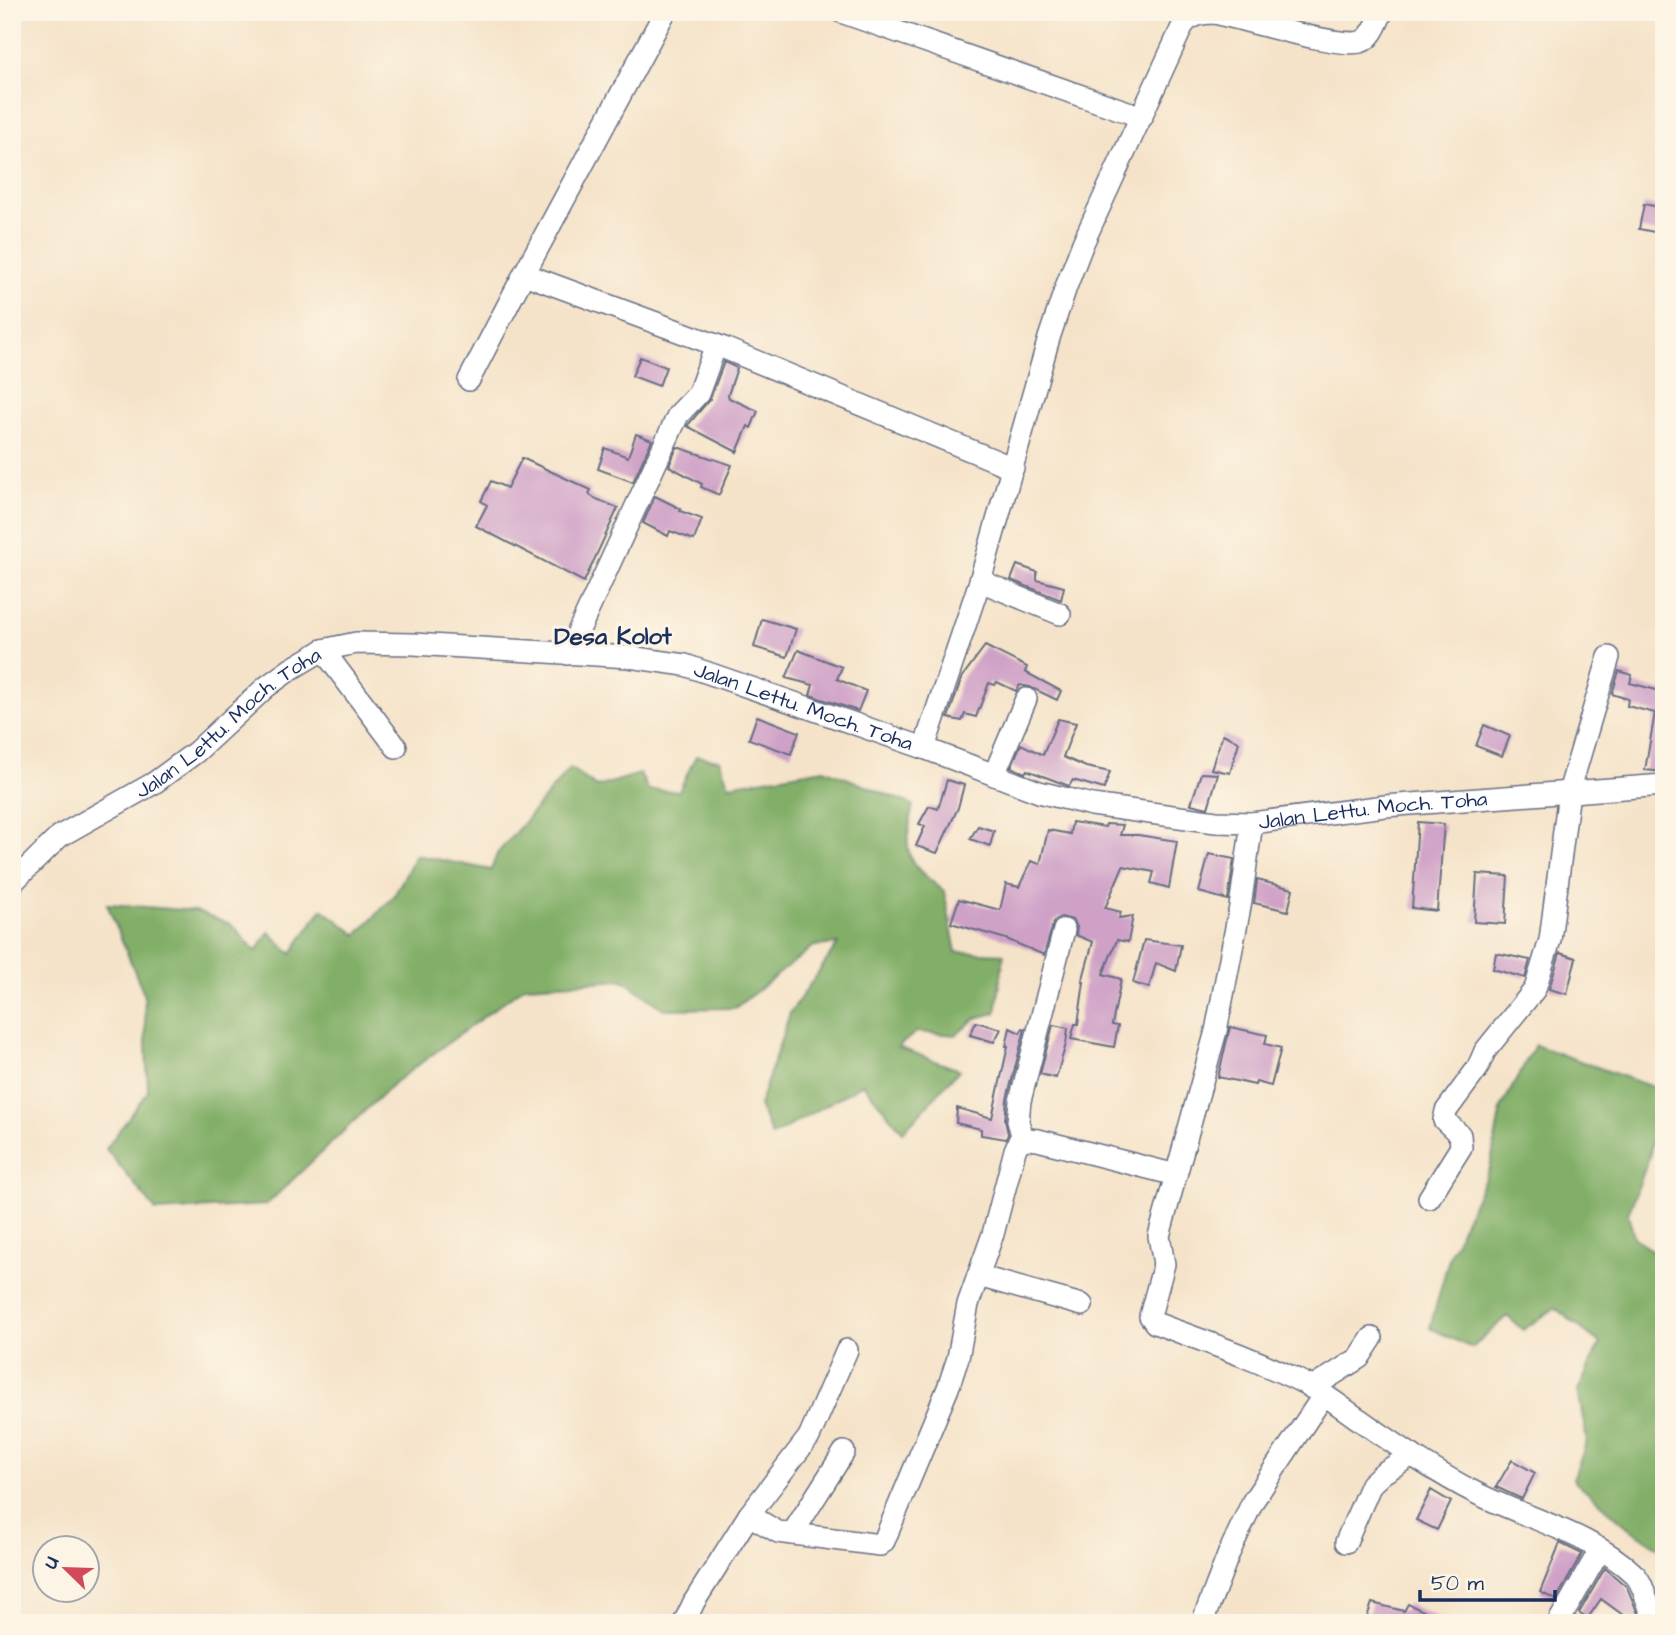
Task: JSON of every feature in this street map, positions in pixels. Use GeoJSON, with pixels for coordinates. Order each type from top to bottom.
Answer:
{"type":"FeatureCollection","features":[{"type":"Feature","properties":{"kind":"street"},"geometry":{"type":"LineString","coordinates":[[469,380],[665,12]]}},
{"type":"Feature","properties":{"kind":"street"},"geometry":{"type":"LineString","coordinates":[[841,12],[1142,117]]}},
{"type":"Feature","properties":{"kind":"street"},"geometry":{"type":"LineString","coordinates":[[924,748],[980,581],[1066,287],[1083,243],[1183,26],[1188,19],[1202,13],[1214,13],[1344,43],[1362,42],[1372,34],[1382,12]]}},
{"type":"Feature","properties":{"kind":"street"},"geometry":{"type":"LineString","coordinates":[[524,274],[716,345],[1013,468]]}},
{"type":"Feature","properties":{"kind":"street"},"geometry":{"type":"LineString","coordinates":[[568,654],[678,415],[702,386],[716,345]]}},
{"type":"Feature","properties":{"kind":"street"},"geometry":{"type":"LineString","coordinates":[[980,581],[1060,614]]}},
{"type":"Feature","properties":{"kind":"street","name":"Jalan Lettu. Moch. Toha"},"geometry":{"type":"LineString","coordinates":[[12,883],[61,836],[154,783],[196,751],[266,687],[323,650],[356,643],[629,657],[685,665],[924,748],[1039,792],[1092,805],[1180,818],[1252,823],[1385,806],[1664,785]]}},
{"type":"Feature","properties":{"kind":"street"},"geometry":{"type":"LineString","coordinates":[[323,650],[396,747]]}},
{"type":"Feature","properties":{"kind":"street"},"geometry":{"type":"LineString","coordinates":[[1429,1198],[1461,1147],[1460,1135],[1444,1120],[1446,1111],[1470,1079],[1485,1051],[1535,989],[1550,940],[1569,792],[1609,657]]}},
{"type":"Feature","properties":{"kind":"street"},"geometry":{"type":"LineString","coordinates":[[994,775],[1026,699]]}},
{"type":"Feature","properties":{"kind":"street"},"geometry":{"type":"LineString","coordinates":[[1252,823],[1240,907],[1216,1031],[1158,1236],[1164,1264],[1150,1316],[1155,1323],[1226,1350],[1318,1392],[1412,1455],[1475,1493],[1553,1525],[1600,1550],[1640,1581],[1650,1613],[1657,1623]]}},
{"type":"Feature","properties":{"kind":"street"},"geometry":{"type":"LineString","coordinates":[[1023,1139],[1018,1121],[1020,1101],[1064,930]]}},
{"type":"Feature","properties":{"kind":"street"},"geometry":{"type":"LineString","coordinates":[[1023,1139],[1038,1140],[1176,1175]]}},
{"type":"Feature","properties":{"kind":"street"},"geometry":{"type":"LineString","coordinates":[[749,1515],[778,1532],[880,1545],[884,1541],[948,1388],[958,1358],[968,1304],[993,1234],[1015,1150],[1023,1139]]}},
{"type":"Feature","properties":{"kind":"street"},"geometry":{"type":"LineString","coordinates":[[978,1276],[1082,1305]]}},
{"type":"Feature","properties":{"kind":"street"},"geometry":{"type":"LineString","coordinates":[[1202,1623],[1253,1501],[1318,1392],[1359,1358],[1372,1338]]}},
{"type":"Feature","properties":{"kind":"street"},"geometry":{"type":"LineString","coordinates":[[684,1623],[694,1602],[749,1515],[809,1437],[847,1350]]}},
{"type":"Feature","properties":{"kind":"street"},"geometry":{"type":"LineString","coordinates":[[792,1534],[844,1452]]}},
{"type":"Feature","properties":{"kind":"street"},"geometry":{"type":"LineString","coordinates":[[1346,1542],[1371,1484],[1412,1455]]}},
{"type":"Feature","properties":{"kind":"street"},"geometry":{"type":"LineString","coordinates":[[1558,1623],[1600,1550]]}},
{"type":"Feature","properties":{"kind":"green space"},"geometry":{"type":"Polygon","coordinates":[[[696,756],[719,760],[729,785],[824,769],[913,805],[908,835],[909,855],[920,871],[944,891],[956,952],[1004,954],[996,1013],[976,1018],[956,1035],[916,1032],[898,1047],[959,1070],[903,1132],[863,1084],[772,1136],[759,1106],[790,1013],[838,944],[814,946],[735,1008],[664,1009],[623,980],[525,986],[395,1082],[266,1205],[156,1211],[106,1149],[148,1091],[144,994],[107,904],[195,911],[231,924],[256,952],[269,932],[291,954],[322,909],[357,935],[394,896],[416,855],[491,870],[497,854],[570,768],[597,787],[640,774],[648,790],[679,791],[696,756]]]}},
{"type":"Feature","properties":{"kind":"green space"},"geometry":{"type":"Polygon","coordinates":[[[1535,1045],[1658,1089],[1650,1155],[1628,1214],[1634,1237],[1664,1261],[1664,1551],[1630,1529],[1573,1479],[1587,1441],[1578,1391],[1600,1343],[1555,1308],[1523,1330],[1507,1316],[1472,1348],[1430,1328],[1451,1251],[1490,1168],[1501,1108],[1535,1045]]]}},
{"type":"Feature","properties":{"kind":"building"},"geometry":{"type":"Polygon","coordinates":[[[1644,204],[1664,208],[1664,234],[1639,229],[1644,204]]]}},
{"type":"Feature","properties":{"kind":"building"},"geometry":{"type":"Polygon","coordinates":[[[640,357],[666,367],[659,386],[632,376],[640,357]]]}},
{"type":"Feature","properties":{"kind":"building"},"geometry":{"type":"Polygon","coordinates":[[[724,362],[737,368],[729,398],[758,411],[737,452],[687,426],[710,399],[724,362]]]}},
{"type":"Feature","properties":{"kind":"building"},"geometry":{"type":"Polygon","coordinates":[[[636,434],[652,440],[633,482],[598,469],[605,448],[628,457],[636,434]]]}},
{"type":"Feature","properties":{"kind":"building"},"geometry":{"type":"Polygon","coordinates":[[[677,447],[732,465],[719,495],[701,487],[702,484],[669,466],[677,447]]]}},
{"type":"Feature","properties":{"kind":"building"},"geometry":{"type":"Polygon","coordinates":[[[522,458],[591,490],[589,494],[594,498],[618,508],[584,582],[476,526],[487,505],[481,501],[491,481],[507,488],[522,458]]]}},
{"type":"Feature","properties":{"kind":"building"},"geometry":{"type":"Polygon","coordinates":[[[655,496],[681,509],[680,511],[702,519],[694,540],[670,531],[668,536],[643,523],[655,496]]]}},
{"type":"Feature","properties":{"kind":"building"},"geometry":{"type":"Polygon","coordinates":[[[1017,565],[1037,572],[1037,580],[1064,587],[1061,600],[1011,580],[1017,565]]]}},
{"type":"Feature","properties":{"kind":"building"},"geometry":{"type":"Polygon","coordinates":[[[762,619],[796,629],[787,657],[754,647],[762,619]]]}},
{"type":"Feature","properties":{"kind":"building"},"geometry":{"type":"Polygon","coordinates":[[[985,646],[1027,667],[1025,672],[1061,691],[1057,700],[1030,687],[1020,685],[1016,691],[997,682],[995,685],[989,683],[976,717],[965,714],[962,721],[948,718],[962,677],[985,646]]]}},
{"type":"Feature","properties":{"kind":"building"},"geometry":{"type":"Polygon","coordinates":[[[798,650],[842,667],[837,679],[866,691],[858,711],[810,695],[813,685],[786,678],[798,650]]]}},
{"type":"Feature","properties":{"kind":"building"},"geometry":{"type":"Polygon","coordinates":[[[1619,671],[1632,675],[1630,683],[1664,692],[1664,772],[1645,770],[1655,713],[1627,706],[1628,699],[1612,694],[1619,671]]]}},
{"type":"Feature","properties":{"kind":"building"},"geometry":{"type":"Polygon","coordinates":[[[757,716],[799,732],[791,754],[749,739],[757,716]]]}},
{"type":"Feature","properties":{"kind":"building"},"geometry":{"type":"Polygon","coordinates":[[[1058,719],[1076,723],[1063,757],[1086,767],[1110,772],[1104,789],[1073,780],[1069,786],[1027,770],[1025,773],[1011,767],[1021,744],[1043,755],[1058,719]]]}},
{"type":"Feature","properties":{"kind":"building"},"geometry":{"type":"Polygon","coordinates":[[[1484,725],[1510,736],[1502,756],[1476,746],[1484,725]]]}},
{"type":"Feature","properties":{"kind":"building"},"geometry":{"type":"Polygon","coordinates":[[[1223,734],[1239,742],[1230,773],[1211,769],[1223,734]]]}},
{"type":"Feature","properties":{"kind":"building"},"geometry":{"type":"Polygon","coordinates":[[[1201,773],[1218,774],[1208,808],[1191,804],[1201,773]]]}},
{"type":"Feature","properties":{"kind":"building"},"geometry":{"type":"Polygon","coordinates":[[[947,780],[964,785],[958,808],[937,853],[916,846],[925,826],[919,824],[929,806],[938,809],[947,780]]]}},
{"type":"Feature","properties":{"kind":"building"},"geometry":{"type":"Polygon","coordinates":[[[1072,822],[1105,827],[1106,824],[1123,825],[1120,835],[1177,841],[1169,888],[1151,883],[1154,872],[1123,866],[1105,908],[1121,912],[1119,918],[1133,916],[1128,942],[1117,940],[1103,974],[1121,979],[1112,1025],[1118,1026],[1114,1047],[1071,1039],[1075,1024],[1078,1024],[1082,982],[1093,942],[1076,935],[1077,927],[1073,920],[1061,917],[1054,921],[1044,955],[1006,939],[951,923],[959,899],[1000,910],[1006,884],[1019,887],[1031,861],[1040,864],[1048,830],[1070,834],[1072,822]]]}},
{"type":"Feature","properties":{"kind":"building"},"geometry":{"type":"Polygon","coordinates":[[[1418,822],[1444,824],[1437,911],[1412,908],[1418,822]]]}},
{"type":"Feature","properties":{"kind":"building"},"geometry":{"type":"Polygon","coordinates":[[[978,826],[994,831],[990,846],[970,839],[978,826]]]}},
{"type":"Feature","properties":{"kind":"building"},"geometry":{"type":"Polygon","coordinates":[[[1209,854],[1234,859],[1228,900],[1199,892],[1209,854]]]}},
{"type":"Feature","properties":{"kind":"building"},"geometry":{"type":"Polygon","coordinates":[[[1477,874],[1508,876],[1505,924],[1474,922],[1477,874]]]}},
{"type":"Feature","properties":{"kind":"building"},"geometry":{"type":"Polygon","coordinates":[[[1257,880],[1293,889],[1288,911],[1254,903],[1257,880]]]}},
{"type":"Feature","properties":{"kind":"building"},"geometry":{"type":"Polygon","coordinates":[[[1144,940],[1181,945],[1176,971],[1156,963],[1149,988],[1133,983],[1144,940]]]}},
{"type":"Feature","properties":{"kind":"building"},"geometry":{"type":"Polygon","coordinates":[[[1496,953],[1530,960],[1525,978],[1493,969],[1496,953]]]}},
{"type":"Feature","properties":{"kind":"building"},"geometry":{"type":"Polygon","coordinates":[[[1560,953],[1576,958],[1567,994],[1549,989],[1560,953]]]}},
{"type":"Feature","properties":{"kind":"building"},"geometry":{"type":"Polygon","coordinates":[[[976,1022],[1001,1029],[994,1042],[970,1035],[976,1022]]]}},
{"type":"Feature","properties":{"kind":"building"},"geometry":{"type":"Polygon","coordinates":[[[1053,1025],[1068,1028],[1056,1078],[1040,1074],[1053,1025]]]}},
{"type":"Feature","properties":{"kind":"building"},"geometry":{"type":"Polygon","coordinates":[[[1230,1027],[1267,1035],[1265,1044],[1281,1048],[1271,1086],[1218,1077],[1230,1027]]]}},
{"type":"Feature","properties":{"kind":"building"},"geometry":{"type":"Polygon","coordinates":[[[1010,1028],[1020,1033],[1025,1029],[1007,1099],[1006,1139],[981,1135],[981,1129],[956,1123],[957,1108],[992,1118],[1010,1028]]]}},
{"type":"Feature","properties":{"kind":"building"},"geometry":{"type":"Polygon","coordinates":[[[1512,1460],[1535,1473],[1522,1499],[1496,1487],[1512,1460]]]}},
{"type":"Feature","properties":{"kind":"building"},"geometry":{"type":"Polygon","coordinates":[[[1431,1490],[1451,1502],[1437,1530],[1416,1520],[1431,1490]]]}},
{"type":"Feature","properties":{"kind":"building"},"geometry":{"type":"Polygon","coordinates":[[[1560,1543],[1582,1554],[1556,1600],[1540,1592],[1560,1543]]]}},
{"type":"Feature","properties":{"kind":"building"},"geometry":{"type":"Polygon","coordinates":[[[1605,1568],[1627,1587],[1642,1623],[1634,1623],[1601,1599],[1587,1619],[1579,1613],[1605,1568]]]}},
{"type":"Feature","properties":{"kind":"building"},"geometry":{"type":"Polygon","coordinates":[[[1372,1603],[1404,1611],[1408,1604],[1450,1623],[1365,1623],[1372,1603]]]}},
{"type":"Feature","properties":{"kind":"district","name":"Desa Kolot"},"geometry":{"type":"Point","coordinates":[613,637]}}]}
